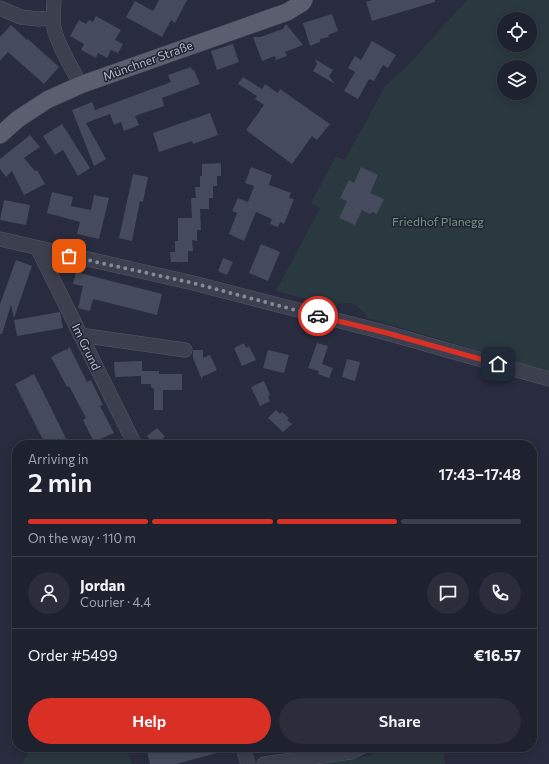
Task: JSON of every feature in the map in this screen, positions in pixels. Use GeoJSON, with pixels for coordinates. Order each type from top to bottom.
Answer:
{"type":"FeatureCollection","features":[{"type":"Feature","properties":{"kind":"main road","name":"Münchner Straße"},"geometry":{"type":"LineString","coordinates":[[0,135],[18,119],[56,95],[80,85],[287,12],[302,3],[304,0]]}},
{"type":"Feature","properties":{"kind":"street"},"geometry":{"type":"LineString","coordinates":[[54,0],[54,29],[80,85]]}},
{"type":"Feature","properties":{"kind":"street"},"geometry":{"type":"LineString","coordinates":[[0,8],[21,17],[38,19],[53,18]]}},
{"type":"Feature","properties":{"kind":"street"},"geometry":{"type":"LineString","coordinates":[[0,239],[38,249],[193,283],[387,333],[549,379]]}},
{"type":"Feature","properties":{"kind":"street","name":"Im Grund"},"geometry":{"type":"LineString","coordinates":[[38,249],[132,440]]}},
{"type":"Feature","properties":{"kind":"street"},"geometry":{"type":"LineString","coordinates":[[80,336],[185,350]]}},
{"type":"Feature","properties":{"kind":"street"},"geometry":{"type":"LineString","coordinates":[[244,752],[248,764]]}},
{"type":"Feature","properties":{"kind":"street"},"geometry":{"type":"LineString","coordinates":[[264,764],[351,752]]}},
{"type":"Feature","properties":{"kind":"green space","name":"Friedhof Planegg"},"geometry":{"type":"Polygon","coordinates":[[[467,0],[549,0],[549,372],[368,318],[357,306],[352,304],[328,305],[276,291],[320,208],[311,203],[336,156],[345,160],[385,86],[409,64],[467,0]]]}},
{"type":"Feature","properties":{"kind":"green space"},"geometry":{"type":"Polygon","coordinates":[[[28,752],[128,752],[132,764],[22,764],[28,752]]]}},
{"type":"Feature","properties":{"kind":"green space"},"geometry":{"type":"Polygon","coordinates":[[[378,752],[444,752],[445,764],[316,764],[344,761],[378,752]]]}},
{"type":"Feature","properties":{"kind":"building"},"geometry":{"type":"Polygon","coordinates":[[[159,0],[187,0],[175,23],[171,20],[162,37],[126,17],[135,1],[153,11],[159,0]]]}},
{"type":"Feature","properties":{"kind":"building"},"geometry":{"type":"Polygon","coordinates":[[[372,0],[435,0],[435,2],[372,21],[366,2],[372,0]]]}},
{"type":"Feature","properties":{"kind":"building"},"geometry":{"type":"Polygon","coordinates":[[[332,14],[338,31],[328,35],[329,37],[320,39],[320,42],[310,46],[303,23],[332,14]]]}},
{"type":"Feature","properties":{"kind":"building"},"geometry":{"type":"Polygon","coordinates":[[[96,16],[121,30],[115,40],[123,44],[118,53],[111,50],[107,58],[98,53],[96,58],[81,50],[84,44],[70,36],[79,20],[86,24],[89,20],[93,22],[96,16]]]}},
{"type":"Feature","properties":{"kind":"building"},"geometry":{"type":"Polygon","coordinates":[[[286,24],[303,45],[285,52],[287,56],[276,60],[275,56],[262,61],[253,37],[260,37],[283,29],[286,24]]]}},
{"type":"Feature","properties":{"kind":"building"},"geometry":{"type":"Polygon","coordinates":[[[11,25],[59,67],[44,84],[8,52],[0,61],[0,37],[11,25]]]}},
{"type":"Feature","properties":{"kind":"building"},"geometry":{"type":"Polygon","coordinates":[[[372,41],[396,55],[388,68],[383,65],[374,81],[369,79],[358,99],[344,91],[355,72],[348,68],[355,56],[361,60],[372,41]]]}},
{"type":"Feature","properties":{"kind":"building"},"geometry":{"type":"Polygon","coordinates":[[[233,44],[239,62],[217,70],[211,51],[233,44]]]}},
{"type":"Feature","properties":{"kind":"building"},"geometry":{"type":"Polygon","coordinates":[[[315,59],[333,70],[329,76],[335,84],[313,71],[317,64],[315,59]]]}},
{"type":"Feature","properties":{"kind":"building"},"geometry":{"type":"Polygon","coordinates":[[[191,67],[192,70],[194,70],[200,84],[162,98],[164,106],[135,116],[139,125],[124,131],[121,122],[114,125],[110,114],[86,123],[106,159],[94,166],[72,110],[92,102],[95,110],[171,82],[168,75],[191,67]]]}},
{"type":"Feature","properties":{"kind":"building"},"geometry":{"type":"Polygon","coordinates":[[[243,77],[262,89],[265,84],[278,93],[280,89],[330,124],[317,140],[312,136],[292,164],[246,130],[264,105],[255,99],[257,96],[238,84],[243,77]]]}},
{"type":"Feature","properties":{"kind":"building"},"geometry":{"type":"Polygon","coordinates":[[[210,113],[218,135],[193,144],[192,141],[159,152],[153,133],[210,113]]]}},
{"type":"Feature","properties":{"kind":"building"},"geometry":{"type":"Polygon","coordinates":[[[62,124],[90,168],[78,176],[63,150],[55,155],[43,136],[62,124]]]}},
{"type":"Feature","properties":{"kind":"building"},"geometry":{"type":"Polygon","coordinates":[[[30,135],[40,147],[24,158],[35,171],[37,170],[45,184],[24,195],[12,171],[6,177],[0,169],[0,159],[30,135]]]}},
{"type":"Feature","properties":{"kind":"building"},"geometry":{"type":"Polygon","coordinates":[[[221,163],[221,176],[217,176],[217,186],[213,186],[213,198],[209,198],[209,209],[200,209],[201,230],[197,230],[197,241],[192,240],[193,251],[188,251],[188,262],[171,262],[170,252],[175,252],[175,241],[178,241],[178,218],[192,218],[191,198],[196,198],[195,187],[200,187],[202,164],[221,163]]]}},
{"type":"Feature","properties":{"kind":"building"},"geometry":{"type":"Polygon","coordinates":[[[251,167],[272,175],[269,185],[291,193],[289,198],[294,199],[284,224],[280,222],[278,227],[270,224],[272,219],[256,212],[244,241],[229,234],[237,213],[232,211],[238,198],[248,202],[254,186],[245,183],[251,167]]]}},
{"type":"Feature","properties":{"kind":"building"},"geometry":{"type":"Polygon","coordinates":[[[361,167],[378,175],[370,193],[384,199],[377,214],[372,212],[370,214],[362,210],[355,225],[339,218],[347,201],[340,198],[349,180],[354,183],[361,167]]]}},
{"type":"Feature","properties":{"kind":"building"},"geometry":{"type":"Polygon","coordinates":[[[133,174],[148,177],[143,202],[140,201],[132,241],[119,238],[133,174]]]}},
{"type":"Feature","properties":{"kind":"building"},"geometry":{"type":"Polygon","coordinates":[[[52,192],[73,197],[71,206],[91,210],[94,195],[109,198],[99,239],[77,234],[80,222],[47,213],[52,192]]]}},
{"type":"Feature","properties":{"kind":"building"},"geometry":{"type":"Polygon","coordinates":[[[4,200],[30,205],[26,225],[0,220],[4,200]]]}},
{"type":"Feature","properties":{"kind":"building"},"geometry":{"type":"Polygon","coordinates":[[[261,244],[280,252],[268,281],[249,273],[261,244]]]}},
{"type":"Feature","properties":{"kind":"building"},"geometry":{"type":"Polygon","coordinates":[[[223,258],[233,262],[227,275],[218,271],[223,258]]]}},
{"type":"Feature","properties":{"kind":"building"},"geometry":{"type":"Polygon","coordinates":[[[16,260],[32,266],[14,318],[11,305],[2,334],[0,334],[0,304],[16,260]]]}},
{"type":"Feature","properties":{"kind":"building"},"geometry":{"type":"Polygon","coordinates":[[[76,272],[162,294],[157,315],[93,299],[90,311],[78,308],[83,286],[73,284],[76,272]]]}},
{"type":"Feature","properties":{"kind":"building"},"geometry":{"type":"Polygon","coordinates":[[[60,312],[63,328],[17,336],[14,320],[60,312]]]}},
{"type":"Feature","properties":{"kind":"building"},"geometry":{"type":"Polygon","coordinates":[[[244,343],[246,348],[249,346],[256,360],[242,366],[234,348],[244,343]]]}},
{"type":"Feature","properties":{"kind":"building"},"geometry":{"type":"Polygon","coordinates":[[[317,343],[328,346],[322,364],[333,368],[329,378],[318,374],[319,371],[308,368],[317,343]]]}},
{"type":"Feature","properties":{"kind":"building"},"geometry":{"type":"Polygon","coordinates":[[[69,346],[87,382],[91,380],[103,405],[100,406],[114,433],[98,440],[93,440],[83,420],[86,418],[51,357],[67,349],[67,352],[69,346]]]}},
{"type":"Feature","properties":{"kind":"building"},"geometry":{"type":"Polygon","coordinates":[[[193,350],[203,350],[203,358],[210,355],[217,370],[202,377],[202,380],[193,358],[193,350]]]}},
{"type":"Feature","properties":{"kind":"building"},"geometry":{"type":"Polygon","coordinates":[[[268,350],[289,355],[284,373],[263,368],[268,350]]]}},
{"type":"Feature","properties":{"kind":"building"},"geometry":{"type":"Polygon","coordinates":[[[347,359],[360,362],[355,381],[342,377],[347,359]]]}},
{"type":"Feature","properties":{"kind":"building"},"geometry":{"type":"Polygon","coordinates":[[[142,361],[142,371],[159,371],[159,374],[182,374],[182,390],[163,390],[163,410],[154,410],[154,389],[151,387],[151,384],[141,384],[141,376],[115,377],[114,362],[142,361]]]}},
{"type":"Feature","properties":{"kind":"building"},"geometry":{"type":"Polygon","coordinates":[[[34,374],[67,440],[43,440],[15,384],[34,374]]]}},
{"type":"Feature","properties":{"kind":"building"},"geometry":{"type":"Polygon","coordinates":[[[264,381],[270,395],[268,396],[270,401],[260,406],[251,387],[264,381]]]}},
{"type":"Feature","properties":{"kind":"building"},"geometry":{"type":"Polygon","coordinates":[[[276,410],[280,414],[282,412],[289,418],[287,420],[292,424],[283,432],[268,418],[276,410]]]}},
{"type":"Feature","properties":{"kind":"building"},"geometry":{"type":"Polygon","coordinates":[[[157,428],[165,437],[161,440],[150,440],[147,436],[157,428]]]}},
{"type":"Feature","properties":{"kind":"building"},"geometry":{"type":"Polygon","coordinates":[[[147,752],[221,752],[176,764],[150,764],[147,752]]]}},
{"type":"Feature","properties":{"kind":"way so far"},"geometry":{"type":"LineString","coordinates":[[69,256],[193,283],[318,316]]}},
{"type":"Feature","properties":{"kind":"route"},"geometry":{"type":"LineString","coordinates":[[318,316],[387,333],[498,364]]}}]}
